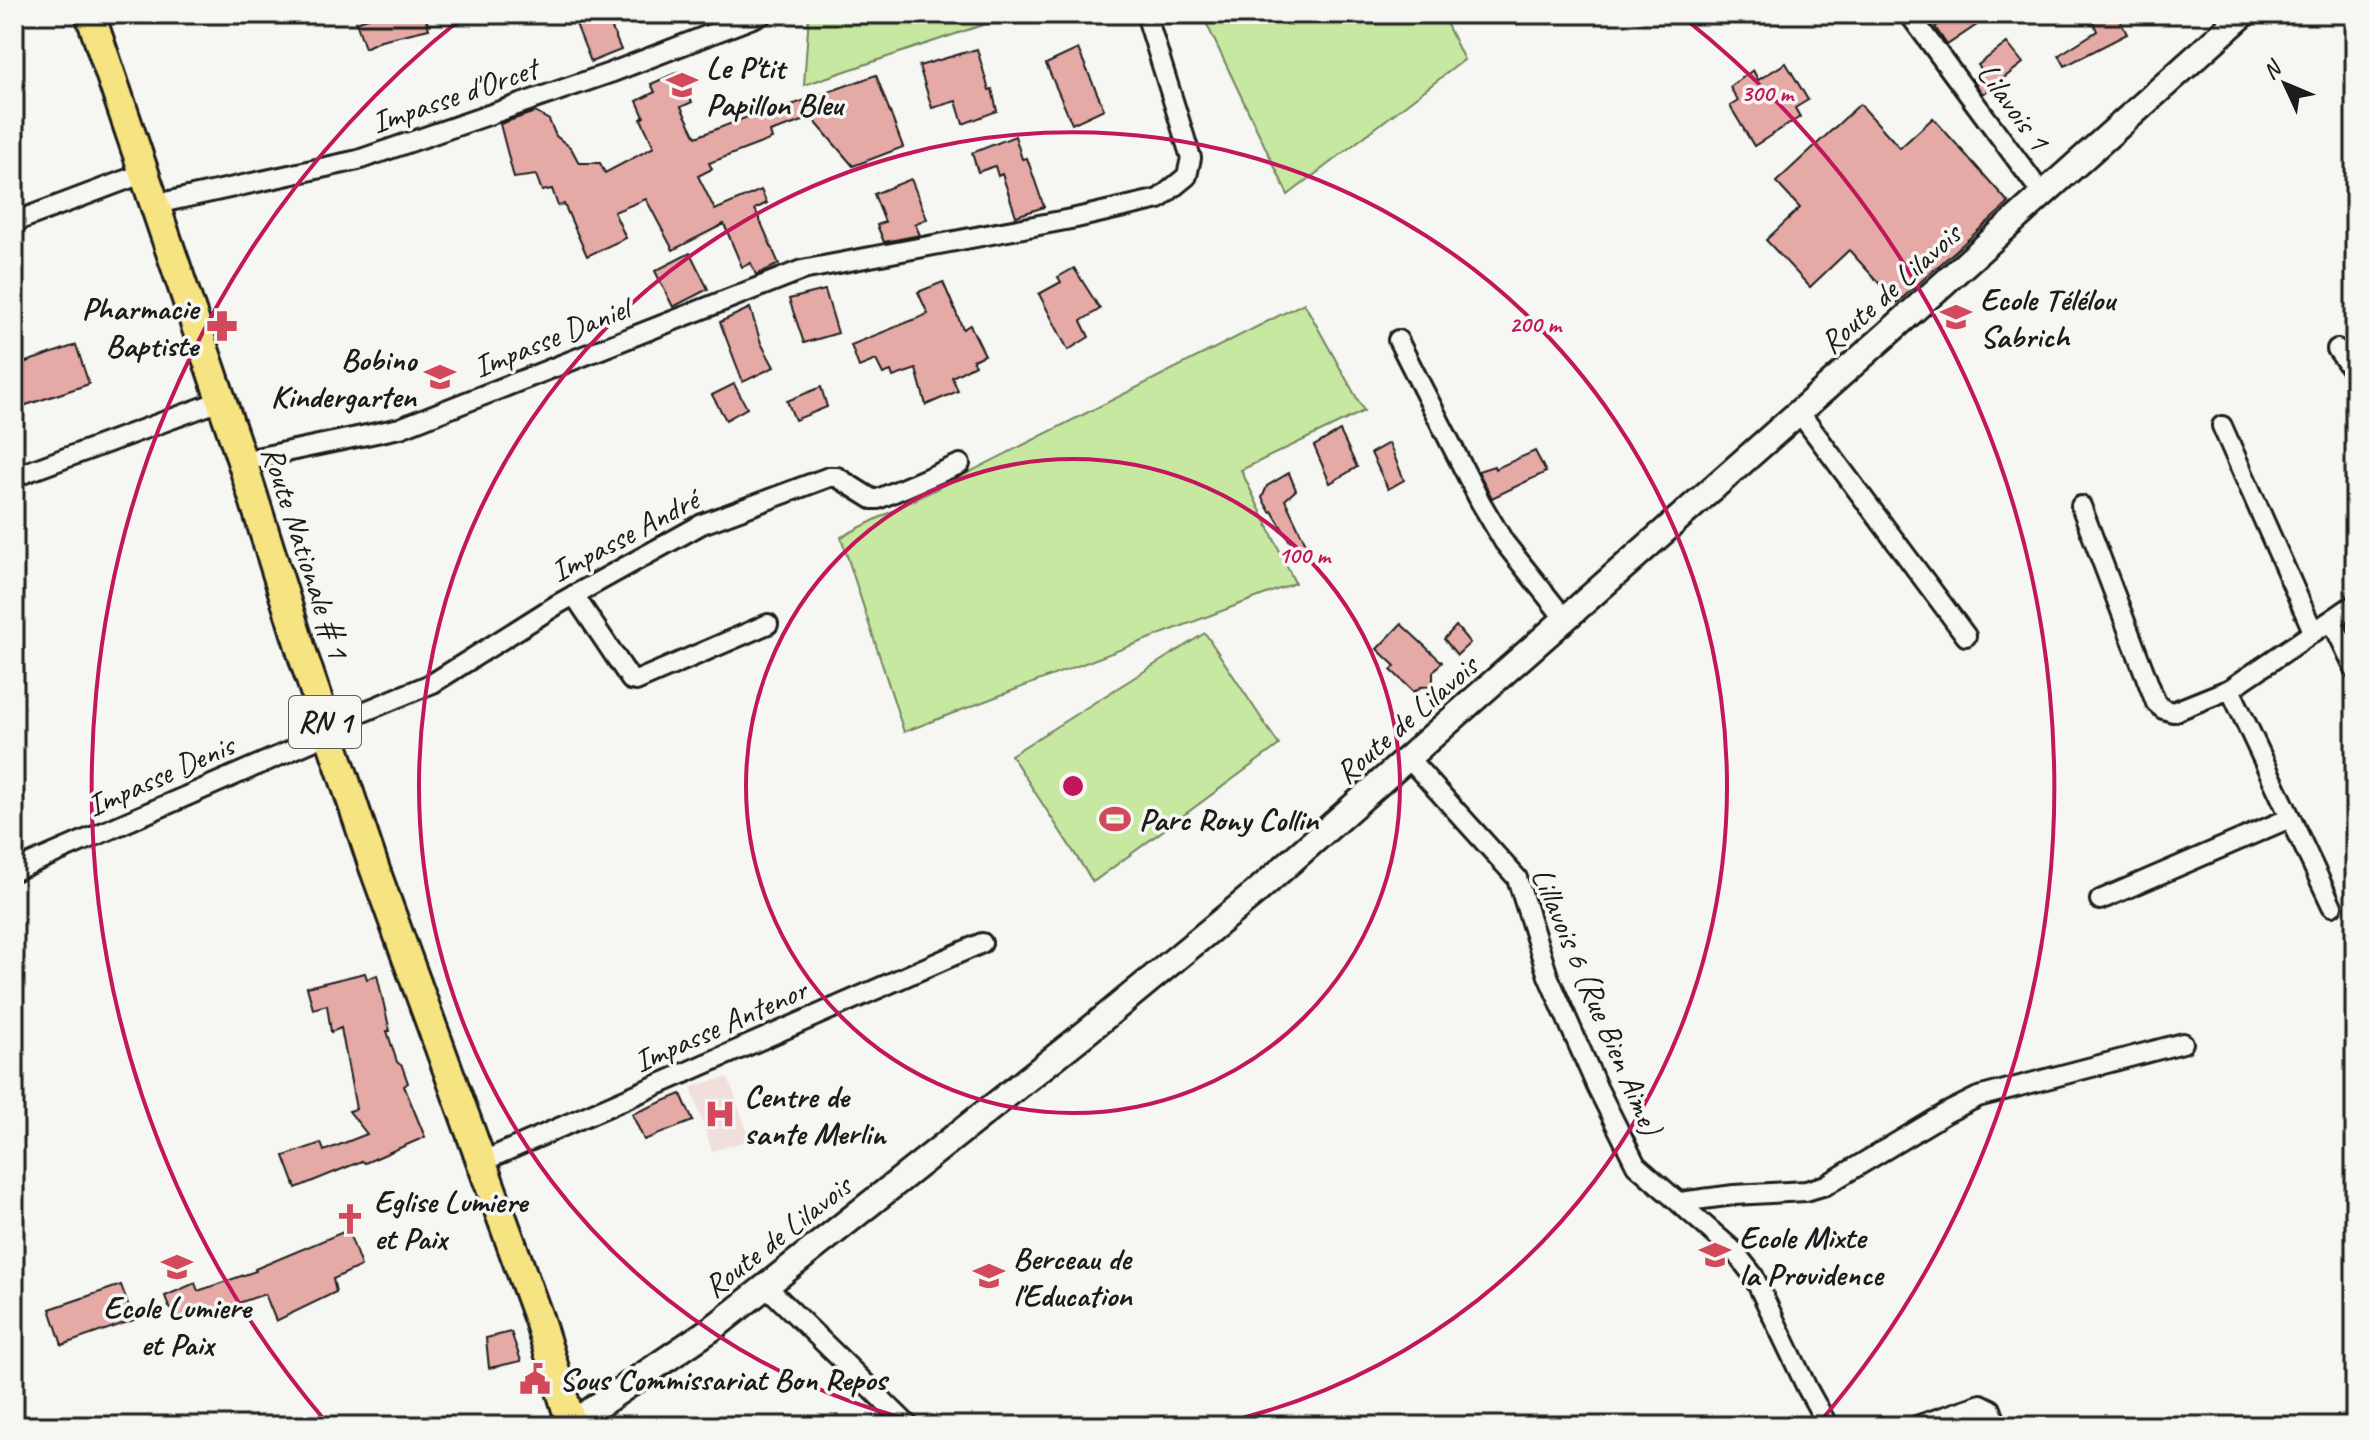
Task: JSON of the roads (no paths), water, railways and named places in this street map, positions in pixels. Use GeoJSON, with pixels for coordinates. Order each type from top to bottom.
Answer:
{"type":"FeatureCollection","features":[{"type":"Feature","properties":{"kind":"main road","name":"Route Nationale # 1"},"geometry":{"type":"LineString","coordinates":[[90,14],[242,461],[375,870],[539,1320],[572,1425]]}},
{"type":"Feature","properties":{"kind":"main road","name":"Route de Lilavois"},"geometry":{"type":"LineString","coordinates":[[572,1425],[717,1325],[1088,1031],[1254,894],[2244,14]]}},
{"type":"Feature","properties":{"kind":"street","name":"Impasse d'Orcet"},"geometry":{"type":"LineString","coordinates":[[156,204],[358,160],[610,73],[763,14]]}},
{"type":"Feature","properties":{"kind":"street","name":"Impasse Daniel"},"geometry":{"type":"LineString","coordinates":[[242,461],[400,428],[802,270],[1076,218],[1159,199],[1187,176],[1191,158],[1146,14]]}},
{"type":"Feature","properties":{"kind":"street","name":"Lilavois 1"},"geometry":{"type":"LineString","coordinates":[[1909,14],[2043,195]]}},
{"type":"Feature","properties":{"kind":"street"},"geometry":{"type":"LineString","coordinates":[[14,222],[144,173]]}},
{"type":"Feature","properties":{"kind":"street"},"geometry":{"type":"LineString","coordinates":[[1398,340],[1497,529],[1565,619]]}},
{"type":"Feature","properties":{"kind":"street"},"geometry":{"type":"LineString","coordinates":[[2337,349],[2355,374]]}},
{"type":"Feature","properties":{"kind":"street"},"geometry":{"type":"LineString","coordinates":[[14,477],[220,401]]}},
{"type":"Feature","properties":{"kind":"street"},"geometry":{"type":"LineString","coordinates":[[1799,412],[1966,636]]}},
{"type":"Feature","properties":{"kind":"street"},"geometry":{"type":"LineString","coordinates":[[2222,426],[2313,631]]}},
{"type":"Feature","properties":{"kind":"street","name":"Impasse André"},"geometry":{"type":"LineString","coordinates":[[328,730],[433,683],[574,595],[702,524],[829,477],[837,477],[872,499],[878,499],[960,464]]}},
{"type":"Feature","properties":{"kind":"street"},"geometry":{"type":"LineString","coordinates":[[2081,506],[2156,703],[2163,709],[2173,712],[2230,689],[2355,604]]}},
{"type":"Feature","properties":{"kind":"street"},"geometry":{"type":"LineString","coordinates":[[574,595],[627,677],[636,681],[768,624]]}},
{"type":"Feature","properties":{"kind":"street"},"geometry":{"type":"LineString","coordinates":[[2332,621],[2355,669]]}},
{"type":"Feature","properties":{"kind":"street"},"geometry":{"type":"LineString","coordinates":[[2230,689],[2332,906]]}},
{"type":"Feature","properties":{"kind":"street","name":"Impasse Denis"},"geometry":{"type":"LineString","coordinates":[[14,871],[328,730]]}},
{"type":"Feature","properties":{"kind":"street","name":"Lillavois 6 (Rue Bien Aime)"},"geometry":{"type":"LineString","coordinates":[[1409,759],[1517,878],[1548,976],[1597,1087],[1636,1165],[1734,1251],[1753,1275],[1828,1426]]}},
{"type":"Feature","properties":{"kind":"street"},"geometry":{"type":"LineString","coordinates":[[2100,900],[2290,818]]}},
{"type":"Feature","properties":{"kind":"street","name":"Impasse Antenor"},"geometry":{"type":"LineString","coordinates":[[481,1162],[982,943]]}},
{"type":"Feature","properties":{"kind":"street"},"geometry":{"type":"LineString","coordinates":[[1680,1202],[1806,1191],[1826,1185],[1978,1097],[2183,1043]]}},
{"type":"Feature","properties":{"kind":"street"},"geometry":{"type":"LineString","coordinates":[[765,1285],[909,1426]]}},
{"type":"Feature","properties":{"kind":"street"},"geometry":{"type":"LineString","coordinates":[[1916,1426],[1981,1404],[1991,1409],[1997,1426]]}},
{"type":"Feature","properties":{"kind":"place","name":"Le P'tit Papillon Bleu"},"geometry":{"type":"Point","coordinates":[682,85]}},
{"type":"Feature","properties":{"kind":"place","name":"Ecole Télélou Sabrich"},"geometry":{"type":"Point","coordinates":[1956,317]}},
{"type":"Feature","properties":{"kind":"place","name":"Pharmacie Baptiste"},"geometry":{"type":"Point","coordinates":[222,326]}},
{"type":"Feature","properties":{"kind":"place","name":"Bobino Kindergarten"},"geometry":{"type":"Point","coordinates":[440,377]}},
{"type":"Feature","properties":{"kind":"place","name":"Parc Rony Collin"},"geometry":{"type":"Point","coordinates":[1115,819]}},
{"type":"Feature","properties":{"kind":"place","name":"Centre de sante Merlin"},"geometry":{"type":"Point","coordinates":[720,1114]}},
{"type":"Feature","properties":{"kind":"place","name":"Eglise Lumiere et Paix"},"geometry":{"type":"Point","coordinates":[350,1219]}},
{"type":"Feature","properties":{"kind":"place","name":"Ecole Mixte la Providence"},"geometry":{"type":"Point","coordinates":[1715,1255]}},
{"type":"Feature","properties":{"kind":"place","name":"Ecole Lumiere et Paix"},"geometry":{"type":"Point","coordinates":[177,1267]}},
{"type":"Feature","properties":{"kind":"place","name":"Berceau de l'Education"},"geometry":{"type":"Point","coordinates":[989,1276]}},
{"type":"Feature","properties":{"kind":"place","name":"Sous Commissariat Bon Repos"},"geometry":{"type":"Point","coordinates":[535,1379]}}]}
